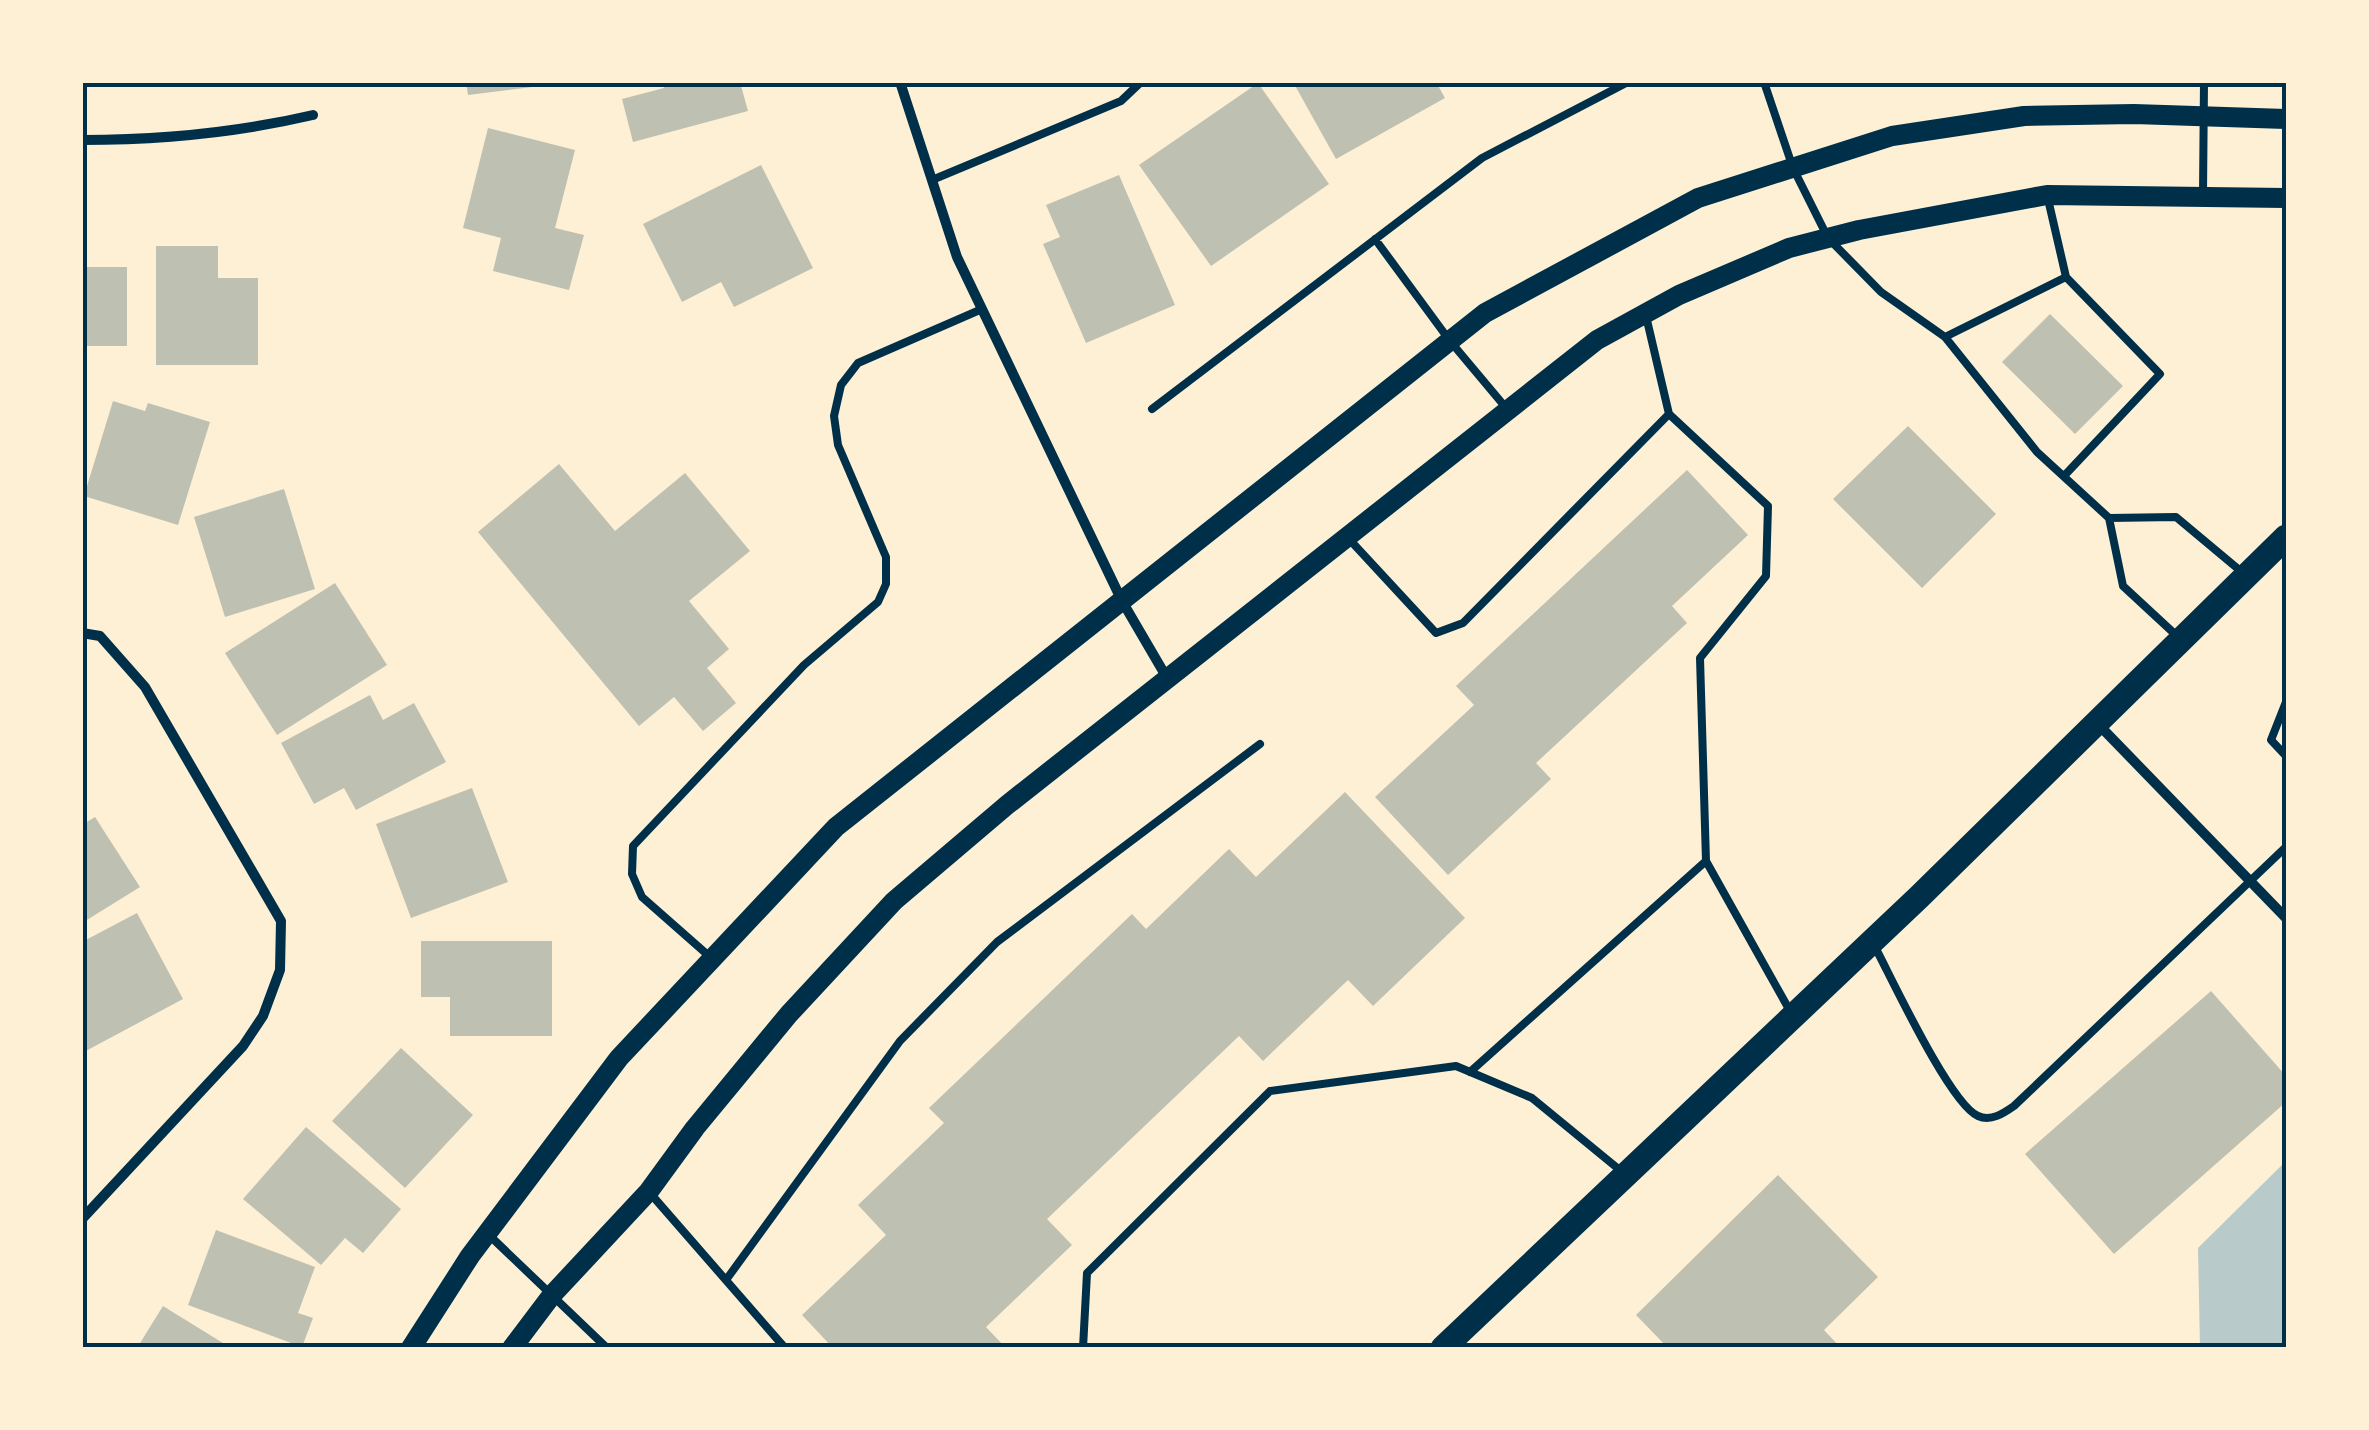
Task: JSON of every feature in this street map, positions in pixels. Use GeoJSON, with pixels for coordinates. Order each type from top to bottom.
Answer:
{"type":"FeatureCollection","features":[{"type":"Feature","properties":{"kind":"main road"},"geometry":{"type":"LineString","coordinates":[[411,1348],[486,1233],[619,1058],[836,827],[1485,313],[1698,198],[1892,136],[2024,116],[2286,119]]}},
{"type":"Feature","properties":{"kind":"main road"},"geometry":{"type":"LineString","coordinates":[[512,1348],[552,1295],[648,1191],[789,1014],[894,901],[1007,804],[1596,340],[1645,313],[1789,248],[1828,238],[2047,195],[2286,198]]}},
{"type":"Feature","properties":{"kind":"main road"},"geometry":{"type":"LineString","coordinates":[[1443,1348],[1872,941],[2247,576],[2283,548]]}},
{"type":"Feature","properties":{"kind":"street"},"geometry":{"type":"LineString","coordinates":[[900,82],[957,257],[1122,600],[1168,678]]}},
{"type":"Feature","properties":{"kind":"street"},"geometry":{"type":"LineString","coordinates":[[82,140],[155,140],[248,130],[313,115]]}},
{"type":"Feature","properties":{"kind":"street"},"geometry":{"type":"LineString","coordinates":[[82,633],[100,636],[145,687],[281,921],[280,970],[263,1016],[243,1046],[82,1219]]}},
{"type":"Feature","properties":{"kind":"street"},"geometry":{"type":"LineString","coordinates":[[2096,722],[2286,918]]}},
{"type":"Feature","properties":{"kind":"lane"},"geometry":{"type":"LineString","coordinates":[[932,180],[1004,153],[1121,100],[1141,82]]}},
{"type":"Feature","properties":{"kind":"lane"},"geometry":{"type":"LineString","coordinates":[[1152,410],[1482,158],[1628,82]]}},
{"type":"Feature","properties":{"kind":"lane"},"geometry":{"type":"LineString","coordinates":[[1764,82],[1794,168],[1828,238],[1881,292],[1944,337],[2037,452],[2110,518],[2123,586],[2182,640]]}},
{"type":"Feature","properties":{"kind":"lane"},"geometry":{"type":"LineString","coordinates":[[2203,196],[2204,82]]}},
{"type":"Feature","properties":{"kind":"lane"},"geometry":{"type":"LineString","coordinates":[[2047,195],[2066,278],[2160,374],[2064,476]]}},
{"type":"Feature","properties":{"kind":"lane"},"geometry":{"type":"LineString","coordinates":[[1375,239],[1507,410]]}},
{"type":"Feature","properties":{"kind":"lane"},"geometry":{"type":"LineString","coordinates":[[1944,337],[2066,278]]}},
{"type":"Feature","properties":{"kind":"lane"},"geometry":{"type":"LineString","coordinates":[[712,959],[642,896],[632,874],[633,846],[804,666],[878,602],[886,584],[886,557],[838,445],[834,416],[841,385],[858,363],[982,309]]}},
{"type":"Feature","properties":{"kind":"lane"},"geometry":{"type":"LineString","coordinates":[[1645,313],[1669,414],[1768,506],[1766,576],[1700,658],[1706,861],[1799,1009]]}},
{"type":"Feature","properties":{"kind":"lane"},"geometry":{"type":"LineString","coordinates":[[1346,536],[1436,634],[1463,624],[1669,414]]}},
{"type":"Feature","properties":{"kind":"lane"},"geometry":{"type":"LineString","coordinates":[[2110,518],[2176,517],[2247,576]]}},
{"type":"Feature","properties":{"kind":"lane"},"geometry":{"type":"LineString","coordinates":[[2286,702],[2272,740],[2286,756]]}},
{"type":"Feature","properties":{"kind":"lane"},"geometry":{"type":"LineString","coordinates":[[726,1280],[900,1042],[997,942],[1260,744]]}},
{"type":"Feature","properties":{"kind":"lane"},"geometry":{"type":"LineString","coordinates":[[1872,941],[1954,1094],[1978,1116],[1996,1118],[2014,1106],[2286,847]]}},
{"type":"Feature","properties":{"kind":"lane"},"geometry":{"type":"LineString","coordinates":[[1470,1072],[1706,861]]}},
{"type":"Feature","properties":{"kind":"lane"},"geometry":{"type":"LineString","coordinates":[[1083,1348],[1087,1273],[1270,1091],[1456,1066],[1532,1098],[1624,1174]]}},
{"type":"Feature","properties":{"kind":"lane"},"geometry":{"type":"LineString","coordinates":[[648,1191],[785,1348]]}},
{"type":"Feature","properties":{"kind":"lane"},"geometry":{"type":"LineString","coordinates":[[486,1233],[607,1348]]}},
{"type":"Feature","properties":{"kind":"shaded area"},"geometry":{"type":"Polygon","coordinates":[[[2286,1161],[2286,1347],[2200,1347],[2198,1248],[2286,1161]]]}},
{"type":"Feature","properties":{"kind":"building"},"geometry":{"type":"Polygon","coordinates":[[[466,82],[549,82],[549,85],[468,95],[466,82]]]}},
{"type":"Feature","properties":{"kind":"building"},"geometry":{"type":"Polygon","coordinates":[[[662,82],[740,82],[748,111],[633,142],[622,99],[664,88],[662,82]]]}},
{"type":"Feature","properties":{"kind":"building"},"geometry":{"type":"Polygon","coordinates":[[[1293,82],[1436,82],[1445,98],[1336,159],[1293,82]]]}},
{"type":"Feature","properties":{"kind":"building"},"geometry":{"type":"Polygon","coordinates":[[[1258,83],[1329,184],[1211,266],[1139,165],[1258,83]]]}},
{"type":"Feature","properties":{"kind":"building"},"geometry":{"type":"Polygon","coordinates":[[[488,128],[575,150],[555,228],[584,235],[569,290],[493,271],[501,238],[463,228],[488,128]]]}},
{"type":"Feature","properties":{"kind":"building"},"geometry":{"type":"Polygon","coordinates":[[[761,165],[813,268],[734,307],[721,282],[682,302],[643,224],[761,165]]]}},
{"type":"Feature","properties":{"kind":"building"},"geometry":{"type":"Polygon","coordinates":[[[1119,175],[1175,305],[1086,343],[1043,244],[1060,237],[1046,205],[1119,175]]]}},
{"type":"Feature","properties":{"kind":"building"},"geometry":{"type":"Polygon","coordinates":[[[156,246],[218,246],[218,278],[258,278],[258,365],[156,365],[156,246]]]}},
{"type":"Feature","properties":{"kind":"building"},"geometry":{"type":"Polygon","coordinates":[[[82,267],[127,267],[127,346],[82,346],[82,267]]]}},
{"type":"Feature","properties":{"kind":"building"},"geometry":{"type":"Polygon","coordinates":[[[2050,314],[2123,386],[2075,434],[2002,362],[2050,314]]]}},
{"type":"Feature","properties":{"kind":"building"},"geometry":{"type":"Polygon","coordinates":[[[113,401],[145,411],[148,403],[210,422],[178,525],[84,496],[113,401]]]}},
{"type":"Feature","properties":{"kind":"building"},"geometry":{"type":"Polygon","coordinates":[[[1908,426],[1996,514],[1922,588],[1833,499],[1908,426]]]}},
{"type":"Feature","properties":{"kind":"building"},"geometry":{"type":"Polygon","coordinates":[[[559,464],[615,531],[685,473],[750,551],[689,601],[729,649],[707,668],[736,703],[703,731],[674,697],[639,726],[478,532],[559,464]]]}},
{"type":"Feature","properties":{"kind":"building"},"geometry":{"type":"Polygon","coordinates":[[[1687,470],[1748,535],[1672,606],[1687,623],[1536,763],[1551,779],[1448,875],[1375,797],[1474,705],[1456,686],[1687,470]]]}},
{"type":"Feature","properties":{"kind":"building"},"geometry":{"type":"Polygon","coordinates":[[[284,489],[315,589],[225,617],[194,517],[284,489]]]}},
{"type":"Feature","properties":{"kind":"building"},"geometry":{"type":"Polygon","coordinates":[[[335,583],[387,665],[277,735],[225,653],[335,583]]]}},
{"type":"Feature","properties":{"kind":"building"},"geometry":{"type":"Polygon","coordinates":[[[370,695],[383,720],[414,703],[446,762],[356,810],[344,788],[314,804],[281,743],[370,695]]]}},
{"type":"Feature","properties":{"kind":"building"},"geometry":{"type":"Polygon","coordinates":[[[472,788],[508,882],[411,918],[376,824],[472,788]]]}},
{"type":"Feature","properties":{"kind":"building"},"geometry":{"type":"Polygon","coordinates":[[[1345,792],[1465,918],[1373,1006],[1348,980],[1263,1061],[1239,1036],[1047,1219],[1072,1245],[986,1327],[1006,1348],[833,1348],[802,1315],[886,1235],[858,1205],[944,1123],[929,1108],[1132,914],[1146,929],[1229,849],[1256,877],[1345,792]]]}},
{"type":"Feature","properties":{"kind":"building"},"geometry":{"type":"Polygon","coordinates":[[[95,817],[140,887],[82,923],[82,825],[95,817]]]}},
{"type":"Feature","properties":{"kind":"building"},"geometry":{"type":"Polygon","coordinates":[[[137,913],[183,999],[82,1053],[82,942],[137,913]]]}},
{"type":"Feature","properties":{"kind":"building"},"geometry":{"type":"Polygon","coordinates":[[[421,941],[552,941],[552,1036],[450,1036],[450,997],[421,997],[421,941]]]}},
{"type":"Feature","properties":{"kind":"building"},"geometry":{"type":"Polygon","coordinates":[[[2211,991],[2286,1076],[2286,1102],[2114,1254],[2025,1154],[2211,991]]]}},
{"type":"Feature","properties":{"kind":"building"},"geometry":{"type":"Polygon","coordinates":[[[401,1048],[473,1115],[405,1188],[332,1121],[401,1048]]]}},
{"type":"Feature","properties":{"kind":"building"},"geometry":{"type":"Polygon","coordinates":[[[306,1127],[401,1209],[363,1253],[345,1238],[321,1265],[243,1199],[306,1127]]]}},
{"type":"Feature","properties":{"kind":"building"},"geometry":{"type":"Polygon","coordinates":[[[1778,1175],[1878,1277],[1824,1330],[1841,1348],[1668,1348],[1636,1315],[1778,1175]]]}},
{"type":"Feature","properties":{"kind":"building"},"geometry":{"type":"Polygon","coordinates":[[[216,1230],[315,1267],[298,1313],[313,1318],[302,1347],[188,1305],[216,1230]]]}},
{"type":"Feature","properties":{"kind":"building"},"geometry":{"type":"Polygon","coordinates":[[[163,1306],[231,1348],[137,1348],[163,1306]]]}}]}
